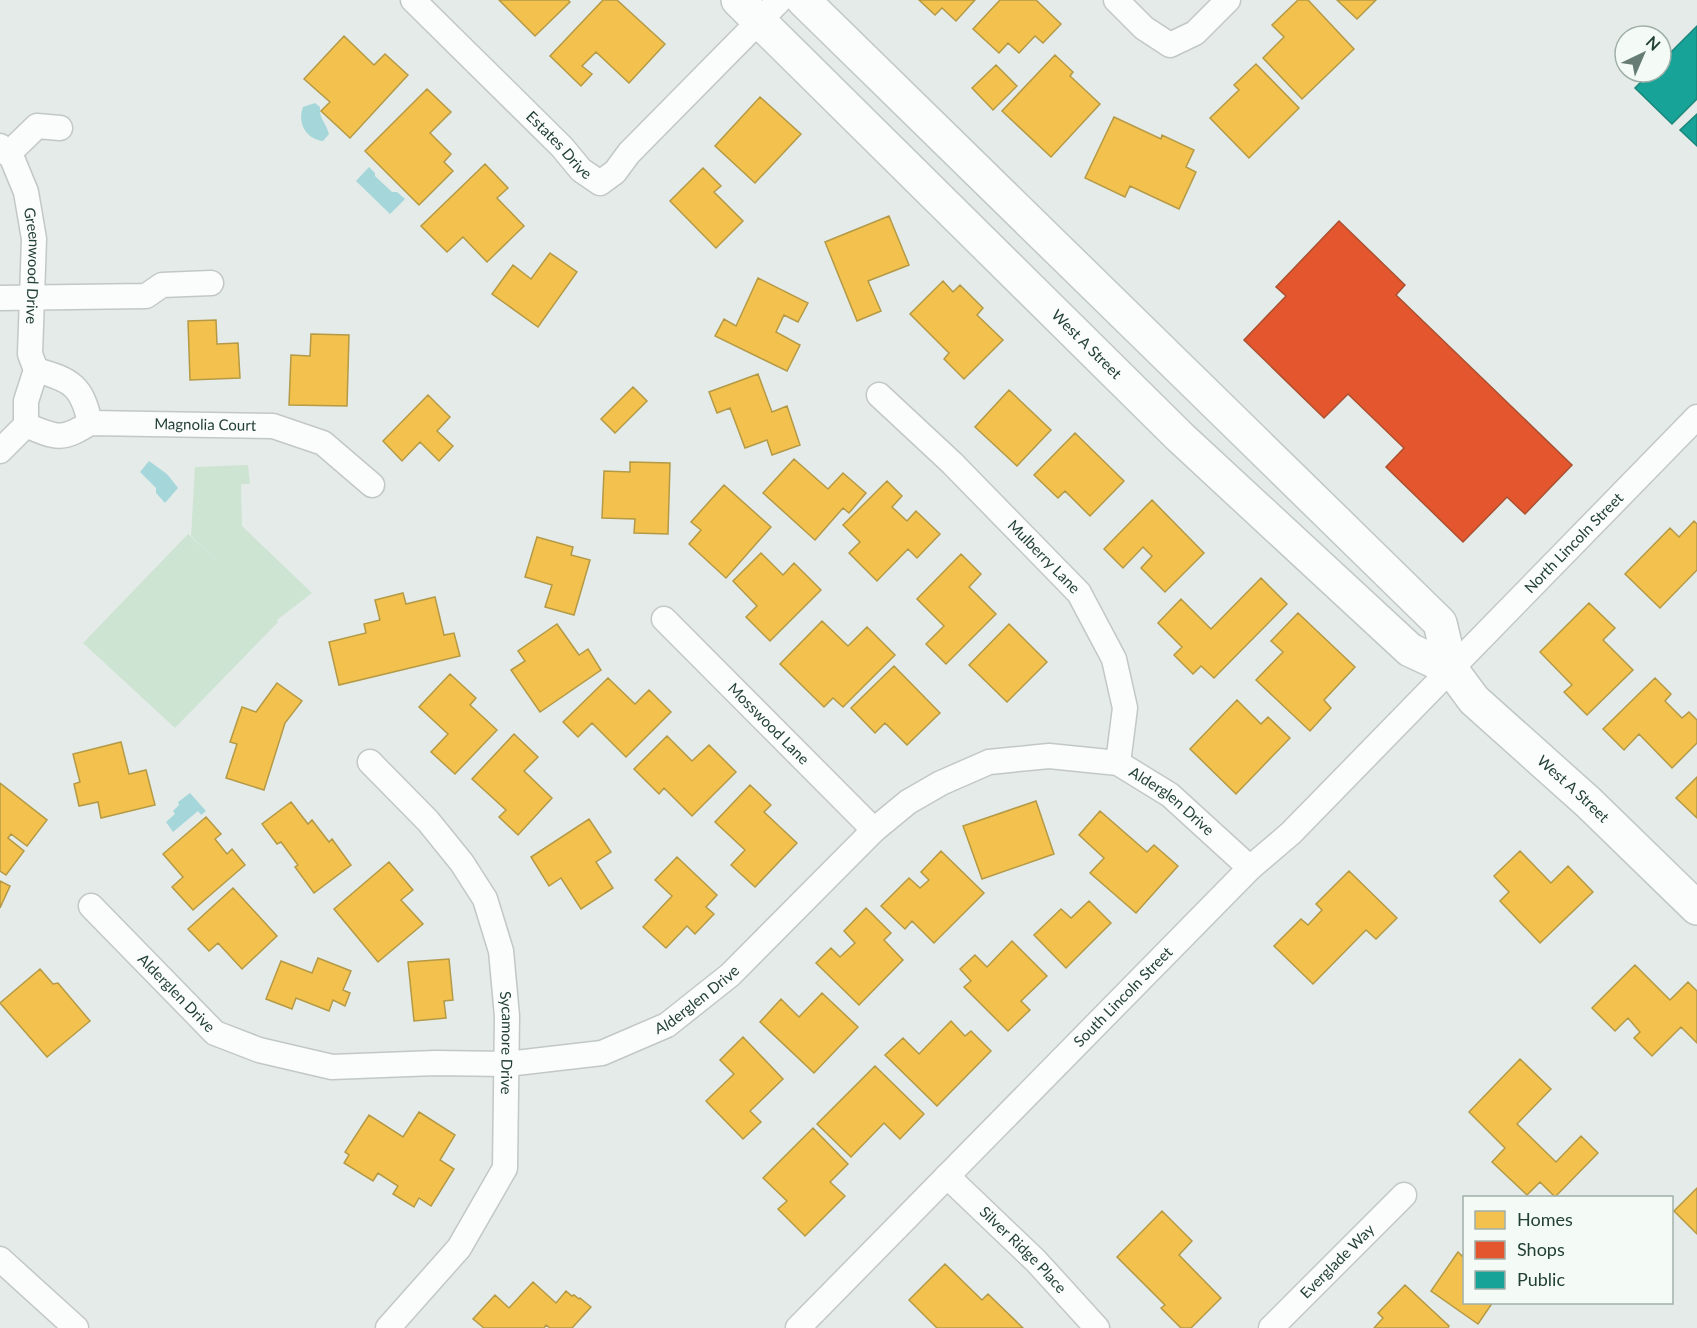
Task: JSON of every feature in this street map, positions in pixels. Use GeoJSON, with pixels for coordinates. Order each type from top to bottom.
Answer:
{"type":"FeatureCollection","features":[{"type":"Feature","properties":{"kind":"main road","name":"West A Street"},"geometry":{"type":"LineString","coordinates":[[802,0],[1440,623],[1451,669],[1474,700],[1588,802],[1697,908]]}},
{"type":"Feature","properties":{"kind":"main road","name":"West A Street"},"geometry":{"type":"LineString","coordinates":[[759,7],[1180,437],[1410,650],[1451,669]]}},
{"type":"Feature","properties":{"kind":"street","name":"Estates Drive"},"geometry":{"type":"LineString","coordinates":[[413,0],[562,147],[581,170],[600,183],[615,172],[759,7]]}},
{"type":"Feature","properties":{"kind":"street"},"geometry":{"type":"LineString","coordinates":[[1116,0],[1144,28],[1170,45],[1195,33],[1228,0]]}},
{"type":"Feature","properties":{"kind":"street"},"geometry":{"type":"LineString","coordinates":[[4,150],[37,126],[60,128]]}},
{"type":"Feature","properties":{"kind":"street","name":"Greenwood Drive"},"geometry":{"type":"LineString","coordinates":[[4,150],[12,158],[27,192],[34,239],[30,354],[36,370],[26,401],[26,425]]}},
{"type":"Feature","properties":{"kind":"street"},"geometry":{"type":"LineString","coordinates":[[0,298],[146,296],[162,285],[210,283]]}},
{"type":"Feature","properties":{"kind":"street"},"geometry":{"type":"LineString","coordinates":[[36,370],[67,381],[80,391],[90,423]]}},
{"type":"Feature","properties":{"kind":"street","name":"Mulberry Lane"},"geometry":{"type":"LineString","coordinates":[[879,395],[952,464],[1079,593],[1114,660],[1125,708],[1118,763]]}},
{"type":"Feature","properties":{"kind":"street","name":"Magnolia Court"},"geometry":{"type":"LineString","coordinates":[[26,425],[45,434],[60,436],[72,434],[90,423],[273,426],[323,443],[372,485]]}},
{"type":"Feature","properties":{"kind":"street"},"geometry":{"type":"LineString","coordinates":[[0,452],[26,425]]}},
{"type":"Feature","properties":{"kind":"street","name":"North Lincoln Street"},"geometry":{"type":"LineString","coordinates":[[1451,669],[1692,433]]}},
{"type":"Feature","properties":{"kind":"street","name":"Mosswood Lane"},"geometry":{"type":"LineString","coordinates":[[664,620],[874,830]]}},
{"type":"Feature","properties":{"kind":"street","name":"South Lincoln Street"},"geometry":{"type":"LineString","coordinates":[[798,1328],[1250,868],[1291,833],[1451,669]]}},
{"type":"Feature","properties":{"kind":"street","name":"Alderglen Drive"},"geometry":{"type":"LineString","coordinates":[[91,906],[215,1033],[259,1050],[332,1067],[435,1063],[507,1064],[602,1053],[667,1024],[730,975],[874,830],[908,802],[941,783],[989,762],[1048,756],[1118,763],[1170,795],[1250,868]]}},
{"type":"Feature","properties":{"kind":"street","name":"Sycamore Drive"},"geometry":{"type":"LineString","coordinates":[[369,762],[428,821],[462,863],[485,899],[501,951],[507,1016],[505,1168],[459,1248],[387,1328]]}},
{"type":"Feature","properties":{"kind":"street","name":"Silver Ridge Place"},"geometry":{"type":"LineString","coordinates":[[946,1176],[1036,1261],[1097,1328]]}},
{"type":"Feature","properties":{"kind":"street","name":"Everglade Way"},"geometry":{"type":"LineString","coordinates":[[1271,1328],[1404,1195]]}},
{"type":"Feature","properties":{"kind":"street"},"geometry":{"type":"LineString","coordinates":[[0,1259],[76,1328]]}},
{"type":"Feature","properties":{"kind":"green space"},"geometry":{"type":"Polygon","coordinates":[[[248,465],[250,484],[241,484],[242,526],[312,593],[277,620],[278,622],[175,728],[83,643],[188,534],[218,562],[191,536],[195,467],[248,465]]]}},
{"type":"Feature","properties":{"kind":"water"},"geometry":{"type":"Polygon","coordinates":[[[315,103],[320,107],[329,134],[323,141],[308,134],[302,124],[303,107],[315,103]]]}},
{"type":"Feature","properties":{"kind":"water"},"geometry":{"type":"Polygon","coordinates":[[[369,167],[392,192],[397,192],[405,199],[390,214],[356,181],[369,167]]]}},
{"type":"Feature","properties":{"kind":"water"},"geometry":{"type":"Polygon","coordinates":[[[149,461],[167,474],[178,488],[165,503],[156,493],[156,488],[140,472],[149,461]]]}},
{"type":"Feature","properties":{"kind":"water"},"geometry":{"type":"Polygon","coordinates":[[[190,793],[206,811],[201,815],[198,811],[173,832],[166,822],[175,814],[173,811],[179,805],[178,802],[190,793]]]}},
{"type":"Feature","properties":{"kind":"building: Homes"},"geometry":{"type":"Polygon","coordinates":[[[499,0],[568,0],[570,2],[535,36],[499,0]]]}},
{"type":"Feature","properties":{"kind":"building: Homes"},"geometry":{"type":"Polygon","coordinates":[[[603,0],[617,0],[665,44],[629,83],[596,52],[582,66],[592,74],[581,86],[550,56],[603,0]]]}},
{"type":"Feature","properties":{"kind":"building: Homes"},"geometry":{"type":"Polygon","coordinates":[[[919,0],[975,0],[956,21],[942,8],[935,15],[919,0]]]}},
{"type":"Feature","properties":{"kind":"building: Homes"},"geometry":{"type":"Polygon","coordinates":[[[1000,0],[1036,0],[1061,24],[1043,43],[1035,36],[1019,53],[1008,43],[999,53],[973,29],[1000,0]]]}},
{"type":"Feature","properties":{"kind":"building: Homes"},"geometry":{"type":"Polygon","coordinates":[[[1298,0],[1308,0],[1354,49],[1302,99],[1263,58],[1284,37],[1272,25],[1298,0]]]}},
{"type":"Feature","properties":{"kind":"building: Homes"},"geometry":{"type":"Polygon","coordinates":[[[1337,0],[1376,0],[1357,19],[1337,0]]]}},
{"type":"Feature","properties":{"kind":"building: Homes"},"geometry":{"type":"Polygon","coordinates":[[[344,36],[374,65],[385,54],[408,75],[350,138],[321,111],[330,102],[304,79],[344,36]]]}},
{"type":"Feature","properties":{"kind":"building: Homes"},"geometry":{"type":"Polygon","coordinates":[[[1055,55],[1073,72],[1070,76],[1100,104],[1051,157],[1002,111],[1055,55]]]}},
{"type":"Feature","properties":{"kind":"building: Homes"},"geometry":{"type":"Polygon","coordinates":[[[1256,64],[1299,108],[1249,158],[1210,118],[1239,90],[1234,85],[1256,64]]]}},
{"type":"Feature","properties":{"kind":"building: Homes"},"geometry":{"type":"Polygon","coordinates":[[[996,65],[1017,86],[993,110],[972,88],[996,65]]]}},
{"type":"Feature","properties":{"kind":"building: Homes"},"geometry":{"type":"Polygon","coordinates":[[[427,89],[451,112],[430,133],[451,154],[444,162],[453,171],[419,205],[365,151],[427,89]]]}},
{"type":"Feature","properties":{"kind":"building: Homes"},"geometry":{"type":"Polygon","coordinates":[[[760,97],[801,134],[755,183],[715,146],[760,97]]]}},
{"type":"Feature","properties":{"kind":"building: Homes"},"geometry":{"type":"Polygon","coordinates":[[[1114,117],[1161,139],[1162,135],[1194,150],[1186,167],[1196,172],[1179,209],[1130,186],[1125,197],[1085,178],[1114,117]]]}},
{"type":"Feature","properties":{"kind":"building: Homes"},"geometry":{"type":"Polygon","coordinates":[[[485,164],[508,188],[497,198],[524,226],[487,262],[463,237],[447,252],[421,226],[485,164]]]}},
{"type":"Feature","properties":{"kind":"building: Homes"},"geometry":{"type":"Polygon","coordinates":[[[703,168],[721,186],[714,192],[743,221],[716,248],[670,201],[703,168]]]}},
{"type":"Feature","properties":{"kind":"building: Homes"},"geometry":{"type":"Polygon","coordinates":[[[889,216],[909,265],[868,281],[881,311],[857,321],[825,242],[889,216]]]}},
{"type":"Feature","properties":{"kind":"building: Homes"},"geometry":{"type":"Polygon","coordinates":[[[550,253],[577,272],[538,327],[492,294],[513,265],[531,279],[550,253]]]}},
{"type":"Feature","properties":{"kind":"building: Homes"},"geometry":{"type":"Polygon","coordinates":[[[758,278],[808,303],[798,322],[784,315],[776,332],[800,345],[787,371],[715,336],[724,319],[736,326],[758,278]]]}},
{"type":"Feature","properties":{"kind":"building: Homes"},"geometry":{"type":"Polygon","coordinates":[[[943,281],[953,292],[960,285],[983,308],[977,315],[1003,340],[964,379],[944,359],[949,353],[910,314],[943,281]]]}},
{"type":"Feature","properties":{"kind":"building: Homes"},"geometry":{"type":"Polygon","coordinates":[[[216,320],[217,344],[238,343],[240,378],[190,380],[188,321],[216,320]]]}},
{"type":"Feature","properties":{"kind":"building: Homes"},"geometry":{"type":"Polygon","coordinates":[[[311,334],[349,335],[347,406],[289,405],[291,355],[310,356],[311,334]]]}},
{"type":"Feature","properties":{"kind":"building: Homes"},"geometry":{"type":"Polygon","coordinates":[[[758,374],[772,412],[787,406],[800,445],[772,455],[767,440],[745,448],[730,408],[717,413],[709,392],[758,374]]]}},
{"type":"Feature","properties":{"kind":"building: Homes"},"geometry":{"type":"Polygon","coordinates":[[[633,387],[647,401],[615,433],[601,419],[633,387]]]}},
{"type":"Feature","properties":{"kind":"building: Homes"},"geometry":{"type":"Polygon","coordinates":[[[1009,390],[1051,430],[1017,466],[975,427],[1009,390]]]}},
{"type":"Feature","properties":{"kind":"building: Homes"},"geometry":{"type":"Polygon","coordinates":[[[428,395],[450,417],[437,431],[453,446],[439,461],[420,442],[402,461],[383,441],[428,395]]]}},
{"type":"Feature","properties":{"kind":"building: Homes"},"geometry":{"type":"Polygon","coordinates":[[[1075,433],[1124,481],[1090,516],[1065,491],[1058,498],[1034,475],[1075,433]]]}},
{"type":"Feature","properties":{"kind":"building: Homes"},"geometry":{"type":"Polygon","coordinates":[[[794,459],[828,489],[843,473],[866,493],[849,513],[843,508],[815,540],[763,493],[794,459]]]}},
{"type":"Feature","properties":{"kind":"building: Homes"},"geometry":{"type":"Polygon","coordinates":[[[630,462],[670,463],[668,534],[634,533],[635,519],[602,518],[604,471],[630,472],[630,462]]]}},
{"type":"Feature","properties":{"kind":"building: Homes"},"geometry":{"type":"Polygon","coordinates":[[[887,481],[902,496],[892,507],[907,521],[916,511],[940,534],[917,558],[908,549],[877,581],[849,553],[860,542],[843,525],[887,481]]]}},
{"type":"Feature","properties":{"kind":"building: Homes"},"geometry":{"type":"Polygon","coordinates":[[[724,485],[771,527],[726,578],[689,544],[701,530],[691,522],[724,485]]]}},
{"type":"Feature","properties":{"kind":"building: Homes"},"geometry":{"type":"Polygon","coordinates":[[[1152,500],[1204,553],[1165,592],[1141,568],[1152,556],[1143,547],[1123,568],[1104,549],[1152,500]]]}},
{"type":"Feature","properties":{"kind":"building: Homes"},"geometry":{"type":"Polygon","coordinates":[[[1694,521],[1697,524],[1697,570],[1660,608],[1625,574],[1670,528],[1679,537],[1694,521]]]}},
{"type":"Feature","properties":{"kind":"building: Homes"},"geometry":{"type":"Polygon","coordinates":[[[537,537],[573,547],[571,555],[590,560],[574,615],[545,607],[552,585],[525,577],[537,537]]]}},
{"type":"Feature","properties":{"kind":"building: Homes"},"geometry":{"type":"Polygon","coordinates":[[[761,553],[783,575],[794,563],[821,590],[770,641],[746,617],[757,606],[733,581],[761,553]]]}},
{"type":"Feature","properties":{"kind":"building: Homes"},"geometry":{"type":"Polygon","coordinates":[[[961,554],[981,574],[969,587],[996,614],[946,664],[926,644],[944,626],[917,599],[961,554]]]}},
{"type":"Feature","properties":{"kind":"building: Homes"},"geometry":{"type":"Polygon","coordinates":[[[1261,578],[1287,604],[1214,678],[1201,666],[1193,674],[1174,655],[1182,647],[1158,623],[1181,599],[1211,629],[1261,578]]]}},
{"type":"Feature","properties":{"kind":"building: Homes"},"geometry":{"type":"Polygon","coordinates":[[[403,593],[406,604],[435,597],[444,635],[454,633],[460,656],[339,685],[329,642],[366,633],[364,624],[380,620],[375,600],[403,593]]]}},
{"type":"Feature","properties":{"kind":"building: Homes"},"geometry":{"type":"Polygon","coordinates":[[[1589,603],[1615,628],[1603,640],[1633,670],[1587,715],[1564,692],[1572,685],[1540,652],[1589,603]]]}},
{"type":"Feature","properties":{"kind":"building: Homes"},"geometry":{"type":"Polygon","coordinates":[[[1298,613],[1355,667],[1324,700],[1331,708],[1310,731],[1256,680],[1283,652],[1271,641],[1298,613]]]}},
{"type":"Feature","properties":{"kind":"building: Homes"},"geometry":{"type":"Polygon","coordinates":[[[822,621],[848,646],[867,627],[895,655],[843,707],[833,698],[824,707],[780,664],[822,621]]]}},
{"type":"Feature","properties":{"kind":"building: Homes"},"geometry":{"type":"Polygon","coordinates":[[[557,624],[579,655],[588,649],[601,670],[540,712],[511,670],[525,661],[518,651],[557,624]]]}},
{"type":"Feature","properties":{"kind":"building: Homes"},"geometry":{"type":"Polygon","coordinates":[[[1009,624],[1047,662],[1007,702],[969,665],[1009,624]]]}},
{"type":"Feature","properties":{"kind":"building: Homes"},"geometry":{"type":"Polygon","coordinates":[[[894,666],[940,713],[907,745],[885,723],[875,733],[851,708],[894,666]]]}},
{"type":"Feature","properties":{"kind":"building: Homes"},"geometry":{"type":"Polygon","coordinates":[[[450,674],[476,698],[470,705],[497,730],[455,774],[431,752],[448,734],[419,707],[450,674]]]}},
{"type":"Feature","properties":{"kind":"building: Homes"},"geometry":{"type":"Polygon","coordinates":[[[608,678],[635,704],[649,690],[671,712],[626,757],[592,723],[578,737],[563,722],[608,678]]]}},
{"type":"Feature","properties":{"kind":"building: Homes"},"geometry":{"type":"Polygon","coordinates":[[[1655,678],[1671,694],[1665,701],[1682,718],[1689,712],[1697,720],[1697,743],[1672,768],[1639,734],[1624,750],[1603,729],[1655,678]]]}},
{"type":"Feature","properties":{"kind":"building: Homes"},"geometry":{"type":"Polygon","coordinates":[[[277,683],[302,701],[285,723],[264,790],[226,778],[237,744],[230,742],[242,707],[256,712],[277,683]]]}},
{"type":"Feature","properties":{"kind":"building: Homes"},"geometry":{"type":"Polygon","coordinates":[[[1237,700],[1261,724],[1268,717],[1290,738],[1236,794],[1190,749],[1237,700]]]}},
{"type":"Feature","properties":{"kind":"building: Homes"},"geometry":{"type":"Polygon","coordinates":[[[514,734],[538,757],[524,771],[552,798],[518,835],[499,817],[506,810],[472,779],[514,734]]]}},
{"type":"Feature","properties":{"kind":"building: Homes"},"geometry":{"type":"Polygon","coordinates":[[[667,736],[692,761],[709,745],[736,772],[692,816],[664,788],[659,794],[634,769],[667,736]]]}},
{"type":"Feature","properties":{"kind":"building: Homes"},"geometry":{"type":"Polygon","coordinates":[[[121,742],[129,774],[146,770],[155,805],[101,818],[98,802],[79,806],[74,784],[80,782],[73,754],[121,742]]]}},
{"type":"Feature","properties":{"kind":"building: Homes"},"geometry":{"type":"Polygon","coordinates":[[[1697,777],[1697,818],[1676,798],[1697,777]]]}},
{"type":"Feature","properties":{"kind":"building: Homes"},"geometry":{"type":"Polygon","coordinates":[[[0,783],[47,820],[27,846],[11,834],[8,838],[24,851],[6,875],[0,871],[0,783]]]}},
{"type":"Feature","properties":{"kind":"building: Homes"},"geometry":{"type":"Polygon","coordinates":[[[750,785],[771,805],[764,812],[797,843],[755,887],[731,865],[745,850],[715,822],[750,785]]]}},
{"type":"Feature","properties":{"kind":"building: Homes"},"geometry":{"type":"Polygon","coordinates":[[[1036,801],[1054,854],[982,879],[963,826],[1036,801]]]}},
{"type":"Feature","properties":{"kind":"building: Homes"},"geometry":{"type":"Polygon","coordinates":[[[291,802],[308,824],[312,820],[329,842],[332,839],[351,865],[314,893],[295,867],[298,865],[281,842],[277,844],[262,824],[291,802]]]}},
{"type":"Feature","properties":{"kind":"building: Homes"},"geometry":{"type":"Polygon","coordinates":[[[1100,811],[1147,852],[1154,845],[1178,866],[1136,913],[1090,873],[1104,858],[1079,835],[1100,811]]]}},
{"type":"Feature","properties":{"kind":"building: Homes"},"geometry":{"type":"Polygon","coordinates":[[[206,817],[221,834],[215,839],[227,854],[232,849],[245,865],[193,910],[172,887],[183,877],[163,854],[206,817]]]}},
{"type":"Feature","properties":{"kind":"building: Homes"},"geometry":{"type":"Polygon","coordinates":[[[589,819],[611,852],[596,862],[613,888],[581,909],[561,878],[549,886],[531,857],[589,819]]]}},
{"type":"Feature","properties":{"kind":"building: Homes"},"geometry":{"type":"Polygon","coordinates":[[[941,851],[984,893],[934,943],[912,921],[905,929],[881,906],[909,878],[920,888],[929,880],[921,872],[941,851]]]}},
{"type":"Feature","properties":{"kind":"building: Homes"},"geometry":{"type":"Polygon","coordinates":[[[1520,851],[1551,883],[1568,866],[1593,892],[1540,943],[1500,901],[1509,892],[1494,876],[1520,851]]]}},
{"type":"Feature","properties":{"kind":"building: Homes"},"geometry":{"type":"Polygon","coordinates":[[[677,857],[717,895],[706,907],[714,914],[695,934],[687,926],[666,948],[643,927],[672,896],[655,880],[677,857]]]}},
{"type":"Feature","properties":{"kind":"building: Homes"},"geometry":{"type":"Polygon","coordinates":[[[389,862],[413,890],[401,900],[423,924],[378,962],[334,909],[389,862]]]}},
{"type":"Feature","properties":{"kind":"building: Homes"},"geometry":{"type":"Polygon","coordinates":[[[1349,871],[1397,918],[1376,939],[1366,930],[1313,984],[1274,946],[1301,919],[1308,925],[1322,910],[1316,904],[1349,871]]]}},
{"type":"Feature","properties":{"kind":"building: Homes"},"geometry":{"type":"Polygon","coordinates":[[[0,881],[10,886],[0,908],[0,881]]]}},
{"type":"Feature","properties":{"kind":"building: Homes"},"geometry":{"type":"Polygon","coordinates":[[[233,888],[277,936],[242,969],[218,943],[209,951],[188,929],[233,888]]]}},
{"type":"Feature","properties":{"kind":"building: Homes"},"geometry":{"type":"Polygon","coordinates":[[[1089,901],[1111,923],[1066,968],[1034,935],[1061,909],[1071,918],[1089,901]]]}},
{"type":"Feature","properties":{"kind":"building: Homes"},"geometry":{"type":"Polygon","coordinates":[[[866,908],[891,933],[884,940],[903,960],[859,1005],[816,963],[831,948],[840,957],[855,943],[844,931],[866,908]]]}},
{"type":"Feature","properties":{"kind":"building: Homes"},"geometry":{"type":"Polygon","coordinates":[[[1012,941],[1047,976],[1021,1001],[1030,1010],[1008,1031],[964,987],[971,981],[960,969],[975,955],[987,967],[1012,941]]]}},
{"type":"Feature","properties":{"kind":"building: Homes"},"geometry":{"type":"Polygon","coordinates":[[[318,958],[351,971],[343,990],[350,993],[345,1006],[333,1000],[329,1011],[296,998],[292,1009],[266,999],[281,961],[312,973],[318,958]]]}},
{"type":"Feature","properties":{"kind":"building: Homes"},"geometry":{"type":"Polygon","coordinates":[[[449,959],[453,1000],[444,1001],[446,1018],[414,1021],[408,962],[449,959]]]}},
{"type":"Feature","properties":{"kind":"building: Homes"},"geometry":{"type":"Polygon","coordinates":[[[1635,965],[1670,1000],[1688,982],[1697,991],[1697,1043],[1681,1027],[1652,1056],[1634,1038],[1640,1032],[1628,1018],[1615,1031],[1592,1008],[1635,965]]]}},
{"type":"Feature","properties":{"kind":"building: Homes"},"geometry":{"type":"Polygon","coordinates":[[[40,969],[53,984],[58,983],[90,1021],[47,1057],[0,1003],[40,969]]]}},
{"type":"Feature","properties":{"kind":"building: Homes"},"geometry":{"type":"Polygon","coordinates":[[[822,993],[858,1027],[814,1073],[760,1022],[781,999],[799,1017],[822,993]]]}},
{"type":"Feature","properties":{"kind":"building: Homes"},"geometry":{"type":"Polygon","coordinates":[[[951,1021],[965,1036],[971,1031],[991,1051],[937,1106],[885,1055],[903,1038],[919,1054],[951,1021]]]}},
{"type":"Feature","properties":{"kind":"building: Homes"},"geometry":{"type":"Polygon","coordinates":[[[743,1037],[783,1079],[750,1111],[761,1122],[743,1139],[706,1101],[734,1074],[720,1060],[743,1037]]]}},
{"type":"Feature","properties":{"kind":"building: Homes"},"geometry":{"type":"Polygon","coordinates":[[[1520,1059],[1551,1089],[1517,1124],[1556,1162],[1581,1136],[1598,1153],[1556,1196],[1540,1182],[1527,1195],[1492,1162],[1505,1148],[1469,1112],[1520,1059]]]}},
{"type":"Feature","properties":{"kind":"building: Homes"},"geometry":{"type":"Polygon","coordinates":[[[875,1066],[924,1114],[900,1139],[884,1123],[851,1157],[817,1124],[875,1066]]]}},
{"type":"Feature","properties":{"kind":"building: Homes"},"geometry":{"type":"Polygon","coordinates":[[[419,1112],[455,1135],[440,1160],[454,1169],[431,1206],[419,1198],[414,1207],[393,1194],[398,1186],[378,1173],[373,1181],[344,1163],[349,1155],[345,1152],[369,1115],[403,1137],[419,1112]]]}},
{"type":"Feature","properties":{"kind":"building: Homes"},"geometry":{"type":"Polygon","coordinates":[[[813,1128],[848,1164],[830,1182],[845,1196],[805,1236],[778,1209],[787,1201],[763,1178],[813,1128]]]}},
{"type":"Feature","properties":{"kind":"building: Homes"},"geometry":{"type":"Polygon","coordinates":[[[1697,1188],[1697,1234],[1674,1211],[1697,1188]]]}},
{"type":"Feature","properties":{"kind":"building: Homes"},"geometry":{"type":"Polygon","coordinates":[[[1162,1211],[1192,1241],[1179,1255],[1221,1298],[1191,1328],[1181,1328],[1161,1308],[1165,1305],[1117,1257],[1162,1211]]]}},
{"type":"Feature","properties":{"kind":"building: Homes"},"geometry":{"type":"Polygon","coordinates":[[[1458,1252],[1463,1254],[1463,1304],[1492,1304],[1478,1324],[1431,1291],[1458,1252]]]}},
{"type":"Feature","properties":{"kind":"building: Homes"},"geometry":{"type":"Polygon","coordinates":[[[945,1264],[982,1300],[988,1294],[1023,1328],[937,1328],[909,1300],[945,1264]]]}},
{"type":"Feature","properties":{"kind":"building: Homes"},"geometry":{"type":"Polygon","coordinates":[[[533,1282],[556,1303],[566,1291],[591,1307],[572,1328],[550,1328],[546,1325],[544,1328],[484,1328],[473,1319],[495,1295],[509,1308],[533,1282]]]}},
{"type":"Feature","properties":{"kind":"building: Homes"},"geometry":{"type":"Polygon","coordinates":[[[1405,1285],[1449,1326],[1448,1328],[1374,1328],[1383,1318],[1378,1313],[1405,1285]]]}},
{"type":"Feature","properties":{"kind":"building: Shops"},"geometry":{"type":"Polygon","coordinates":[[[1339,221],[1405,285],[1396,295],[1572,465],[1525,514],[1507,497],[1463,542],[1386,467],[1404,448],[1348,394],[1324,418],[1244,340],[1286,296],[1276,287],[1339,221]]]}},
{"type":"Feature","properties":{"kind":"building: Public"},"geometry":{"type":"Polygon","coordinates":[[[1697,26],[1697,99],[1672,124],[1635,88],[1639,84],[1673,84],[1673,50],[1697,26]]]}},
{"type":"Feature","properties":{"kind":"building: Public"},"geometry":{"type":"Polygon","coordinates":[[[1697,114],[1697,146],[1680,130],[1697,114]]]}}]}
